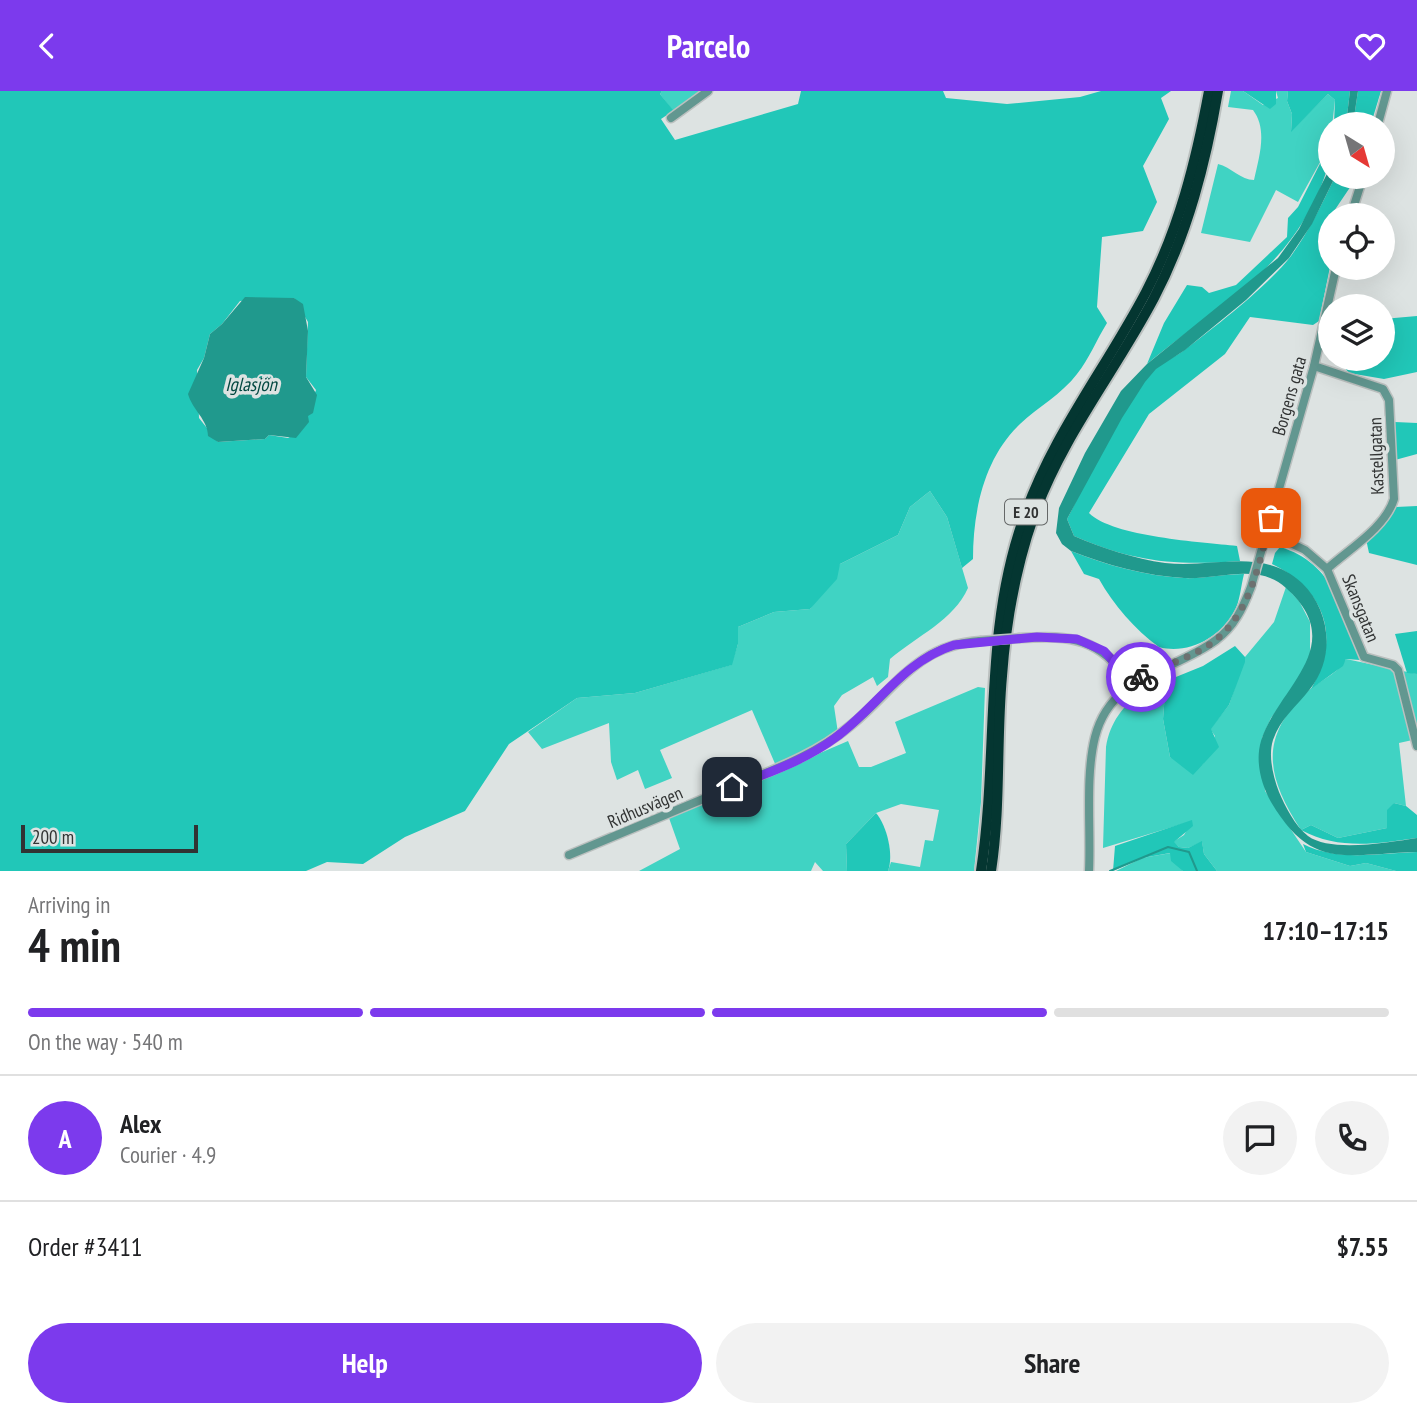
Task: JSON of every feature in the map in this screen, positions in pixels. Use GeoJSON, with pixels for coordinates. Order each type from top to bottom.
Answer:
{"type":"FeatureCollection","features":[{"type":"Feature","properties":{"kind":"highway","name":"E 20"},"geometry":{"type":"LineString","coordinates":[[981,871],[987,826],[992,685],[999,613],[1015,544],[1037,482],[1060,435],[1132,316],[1164,253],[1193,168],[1209,91]]}},
{"type":"Feature","properties":{"kind":"highway","name":"E 20"},"geometry":{"type":"LineString","coordinates":[[991,871],[998,799],[1002,676],[1012,599],[1024,546],[1045,488],[1066,442],[1140,321],[1173,257],[1203,167],[1218,91]]}},
{"type":"Feature","properties":{"kind":"street"},"geometry":{"type":"LineString","coordinates":[[671,118],[708,91]]}},
{"type":"Feature","properties":{"kind":"street"},"geometry":{"type":"LineString","coordinates":[[1381,112],[1387,91]]}},
{"type":"Feature","properties":{"kind":"street","name":"Borgens gata"},"geometry":{"type":"LineString","coordinates":[[1132,682],[1218,639],[1238,618],[1263,548],[1314,366],[1333,280]]}},
{"type":"Feature","properties":{"kind":"street","name":"Kastellgatan"},"geometry":{"type":"LineString","coordinates":[[1314,366],[1383,389],[1389,400],[1394,499],[1392,507],[1376,526],[1326,569]]}},
{"type":"Feature","properties":{"kind":"street","name":"Skansgatan"},"geometry":{"type":"LineString","coordinates":[[1267,532],[1305,550],[1326,569],[1364,656],[1392,665],[1400,673],[1417,746]]}},
{"type":"Feature","properties":{"kind":"street","name":"Ridhusvägen"},"geometry":{"type":"LineString","coordinates":[[569,855],[811,753],[853,723],[898,677],[924,658],[954,645],[1020,638],[1067,637],[1092,644],[1114,659],[1132,682]]}},
{"type":"Feature","properties":{"kind":"street"},"geometry":{"type":"LineString","coordinates":[[1089,871],[1091,762],[1095,737],[1103,716],[1115,698],[1132,682]]}},
{"type":"Feature","properties":{"kind":"shaded area"},"geometry":{"type":"Polygon","coordinates":[[[0,91],[662,91],[660,94],[673,110],[703,91],[661,119],[675,140],[798,104],[801,91],[943,91],[946,98],[1007,104],[1080,97],[1101,91],[1171,91],[1161,98],[1169,119],[1143,166],[1157,202],[1143,231],[1102,237],[1097,307],[1107,323],[1071,381],[1020,424],[997,453],[978,504],[973,559],[962,568],[947,517],[930,491],[910,507],[898,535],[840,564],[837,579],[810,609],[774,612],[738,627],[738,644],[732,665],[635,693],[577,698],[509,744],[465,811],[405,837],[363,864],[327,862],[306,871],[0,871],[0,91]],[[294,298],[240,301],[222,324],[210,334],[204,358],[197,370],[199,418],[218,442],[265,439],[269,435],[288,438],[301,431],[316,390],[306,377],[308,322],[294,298]]]}},
{"type":"Feature","properties":{"kind":"shaded area"},"geometry":{"type":"Polygon","coordinates":[[[662,91],[701,91],[673,111],[660,94],[662,91]]]}},
{"type":"Feature","properties":{"kind":"shaded area"},"geometry":{"type":"Polygon","coordinates":[[[1231,91],[1243,91],[1263,105],[1278,98],[1276,91],[1288,91],[1287,101],[1292,114],[1291,131],[1328,94],[1335,100],[1334,112],[1318,112],[1318,166],[1298,202],[1276,190],[1250,242],[1201,233],[1218,164],[1254,180],[1258,162],[1261,135],[1258,118],[1253,110],[1228,107],[1231,91]]]}},
{"type":"Feature","properties":{"kind":"shaded area"},"geometry":{"type":"Polygon","coordinates":[[[1243,91],[1276,91],[1276,104],[1270,109],[1243,91]]]}},
{"type":"Feature","properties":{"kind":"shaded area"},"geometry":{"type":"Polygon","coordinates":[[[1288,91],[1350,91],[1347,112],[1334,112],[1335,100],[1328,94],[1291,132],[1292,114],[1287,101],[1288,91]]]}},
{"type":"Feature","properties":{"kind":"shaded area"},"geometry":{"type":"Polygon","coordinates":[[[1358,91],[1381,91],[1375,112],[1355,112],[1358,91]]]}},
{"type":"Feature","properties":{"kind":"shaded area"},"geometry":{"type":"Polygon","coordinates":[[[1318,168],[1319,189],[1315,200],[1299,228],[1281,251],[1240,292],[1147,364],[1164,323],[1187,285],[1202,287],[1209,293],[1236,285],[1287,237],[1288,218],[1298,207],[1318,168]]]}},
{"type":"Feature","properties":{"kind":"shaded area"},"geometry":{"type":"Polygon","coordinates":[[[1329,189],[1349,189],[1339,203],[1322,203],[1329,189]]]}},
{"type":"Feature","properties":{"kind":"shaded area"},"geometry":{"type":"Polygon","coordinates":[[[1318,211],[1318,280],[1327,280],[1324,294],[1318,294],[1318,322],[1313,325],[1250,317],[1225,354],[1149,414],[1089,513],[1117,528],[1137,533],[1237,546],[1240,561],[1195,563],[1155,560],[1116,552],[1074,536],[1067,519],[1107,439],[1144,381],[1162,363],[1183,351],[1255,293],[1281,268],[1304,237],[1318,211]]]}},
{"type":"Feature","properties":{"kind":"shaded area"},"geometry":{"type":"Polygon","coordinates":[[[1417,316],[1417,372],[1384,379],[1349,373],[1347,371],[1395,371],[1395,318],[1417,316]]]}},
{"type":"Feature","properties":{"kind":"shaded area"},"geometry":{"type":"Polygon","coordinates":[[[1395,422],[1417,423],[1417,454],[1395,460],[1395,422]]]}},
{"type":"Feature","properties":{"kind":"shaded area"},"geometry":{"type":"Polygon","coordinates":[[[930,491],[947,517],[968,588],[954,609],[890,659],[888,677],[877,686],[873,677],[842,695],[834,706],[838,733],[776,766],[752,710],[660,750],[672,778],[645,789],[638,770],[617,780],[611,762],[609,723],[542,749],[528,732],[577,698],[635,693],[731,665],[738,644],[738,627],[774,612],[810,609],[840,564],[898,535],[910,507],[930,491]]]}},
{"type":"Feature","properties":{"kind":"shaded area"},"geometry":{"type":"Polygon","coordinates":[[[1417,506],[1417,565],[1369,553],[1366,539],[1396,507],[1417,506]]]}},
{"type":"Feature","properties":{"kind":"shaded area"},"geometry":{"type":"Polygon","coordinates":[[[1280,547],[1313,565],[1325,577],[1342,608],[1360,660],[1346,659],[1343,666],[1311,689],[1325,651],[1323,617],[1316,601],[1305,587],[1272,564],[1280,547]]]}},
{"type":"Feature","properties":{"kind":"shaded area"},"geometry":{"type":"Polygon","coordinates":[[[1071,551],[1126,569],[1169,577],[1244,574],[1238,603],[1228,621],[1212,637],[1181,649],[1159,647],[1125,616],[1099,579],[1084,574],[1071,551]]]}},
{"type":"Feature","properties":{"kind":"shaded area"},"geometry":{"type":"Polygon","coordinates":[[[1286,587],[1299,601],[1310,622],[1310,656],[1297,682],[1271,718],[1262,738],[1265,791],[1306,852],[1350,866],[1366,863],[1396,871],[1217,871],[1204,854],[1202,842],[1188,848],[1179,847],[1173,842],[1184,835],[1192,821],[1103,848],[1106,747],[1118,715],[1143,690],[1149,691],[1166,681],[1163,719],[1170,757],[1197,767],[1203,764],[1215,736],[1210,729],[1229,705],[1245,657],[1274,622],[1286,587]]]}},
{"type":"Feature","properties":{"kind":"shaded area"},"geometry":{"type":"Polygon","coordinates":[[[1417,631],[1417,674],[1407,673],[1395,634],[1417,631]]]}},
{"type":"Feature","properties":{"kind":"shaded area"},"geometry":{"type":"Polygon","coordinates":[[[1235,646],[1245,657],[1245,662],[1229,705],[1211,729],[1219,747],[1193,775],[1170,757],[1163,719],[1166,681],[1203,666],[1235,646]]]}},
{"type":"Feature","properties":{"kind":"shaded area"},"geometry":{"type":"Polygon","coordinates":[[[1346,659],[1417,674],[1417,739],[1399,743],[1406,806],[1394,803],[1387,828],[1338,838],[1311,825],[1301,830],[1280,792],[1273,757],[1281,724],[1293,707],[1346,659]]]}},
{"type":"Feature","properties":{"kind":"shaded area"},"geometry":{"type":"Polygon","coordinates":[[[978,687],[985,688],[981,802],[974,871],[888,871],[891,862],[920,867],[925,840],[933,841],[939,810],[901,804],[876,813],[846,844],[847,871],[823,871],[815,862],[811,871],[639,871],[680,849],[669,818],[848,741],[859,767],[871,767],[906,753],[895,722],[978,687]]]}},
{"type":"Feature","properties":{"kind":"shaded area"},"geometry":{"type":"Polygon","coordinates":[[[1394,803],[1406,806],[1417,815],[1417,838],[1343,843],[1329,841],[1301,830],[1311,825],[1338,838],[1387,828],[1387,810],[1394,803]]]}},
{"type":"Feature","properties":{"kind":"shaded area"},"geometry":{"type":"Polygon","coordinates":[[[876,813],[888,841],[888,871],[847,871],[846,844],[876,813]]]}},
{"type":"Feature","properties":{"kind":"shaded area"},"geometry":{"type":"Polygon","coordinates":[[[1192,820],[1193,826],[1174,842],[1179,847],[1188,848],[1202,841],[1204,854],[1217,871],[1183,871],[1171,861],[1170,853],[1142,858],[1113,871],[1115,846],[1192,820]]]}},
{"type":"Feature","properties":{"kind":"shaded area"},"geometry":{"type":"Polygon","coordinates":[[[1303,844],[1316,850],[1344,855],[1417,852],[1417,871],[1396,871],[1366,863],[1350,866],[1306,852],[1303,844]]]}},
{"type":"Feature","properties":{"kind":"shaded area"},"geometry":{"type":"Polygon","coordinates":[[[1171,853],[1183,871],[1116,871],[1142,858],[1171,853]]]}},
{"type":"Feature","properties":{"kind":"water"},"geometry":{"type":"Polygon","coordinates":[[[1350,91],[1358,91],[1355,112],[1347,112],[1350,91]]]}},
{"type":"Feature","properties":{"kind":"water"},"geometry":{"type":"Polygon","coordinates":[[[1319,189],[1329,189],[1322,203],[1318,203],[1318,212],[1312,224],[1289,258],[1246,300],[1185,350],[1156,369],[1145,382],[1122,418],[1067,519],[1074,536],[1130,556],[1183,564],[1254,562],[1287,572],[1302,583],[1319,606],[1324,620],[1326,649],[1318,676],[1284,719],[1273,740],[1272,766],[1279,792],[1299,827],[1318,841],[1361,845],[1417,838],[1417,852],[1350,855],[1332,854],[1316,849],[1286,824],[1267,795],[1259,764],[1261,741],[1269,722],[1304,666],[1311,648],[1312,629],[1304,609],[1286,588],[1275,580],[1250,574],[1184,578],[1127,569],[1071,551],[1062,544],[1056,533],[1059,508],[1085,453],[1121,391],[1147,364],[1278,258],[1299,229],[1319,189]]]}},
{"type":"Feature","properties":{"kind":"water","name":"Iglasjön"},"geometry":{"type":"Polygon","coordinates":[[[245,297],[294,298],[303,304],[308,331],[306,377],[317,395],[313,413],[308,416],[309,422],[296,438],[269,435],[265,439],[218,442],[208,436],[188,394],[204,358],[210,334],[245,297]]]}},
{"type":"Feature","properties":{"kind":"waterway"},"geometry":{"type":"LineString","coordinates":[[1110,871],[1168,847],[1189,852],[1197,871]]}},
{"type":"Feature","properties":{"kind":"way so far"},"geometry":{"type":"LineString","coordinates":[[1141,677],[1195,653],[1218,639],[1238,618],[1251,587],[1271,518]]}},
{"type":"Feature","properties":{"kind":"route"},"geometry":{"type":"LineString","coordinates":[[732,787],[811,753],[834,739],[909,668],[937,651],[954,645],[1037,637],[1067,637],[1092,644],[1104,651],[1132,682],[1141,677]]}}]}
